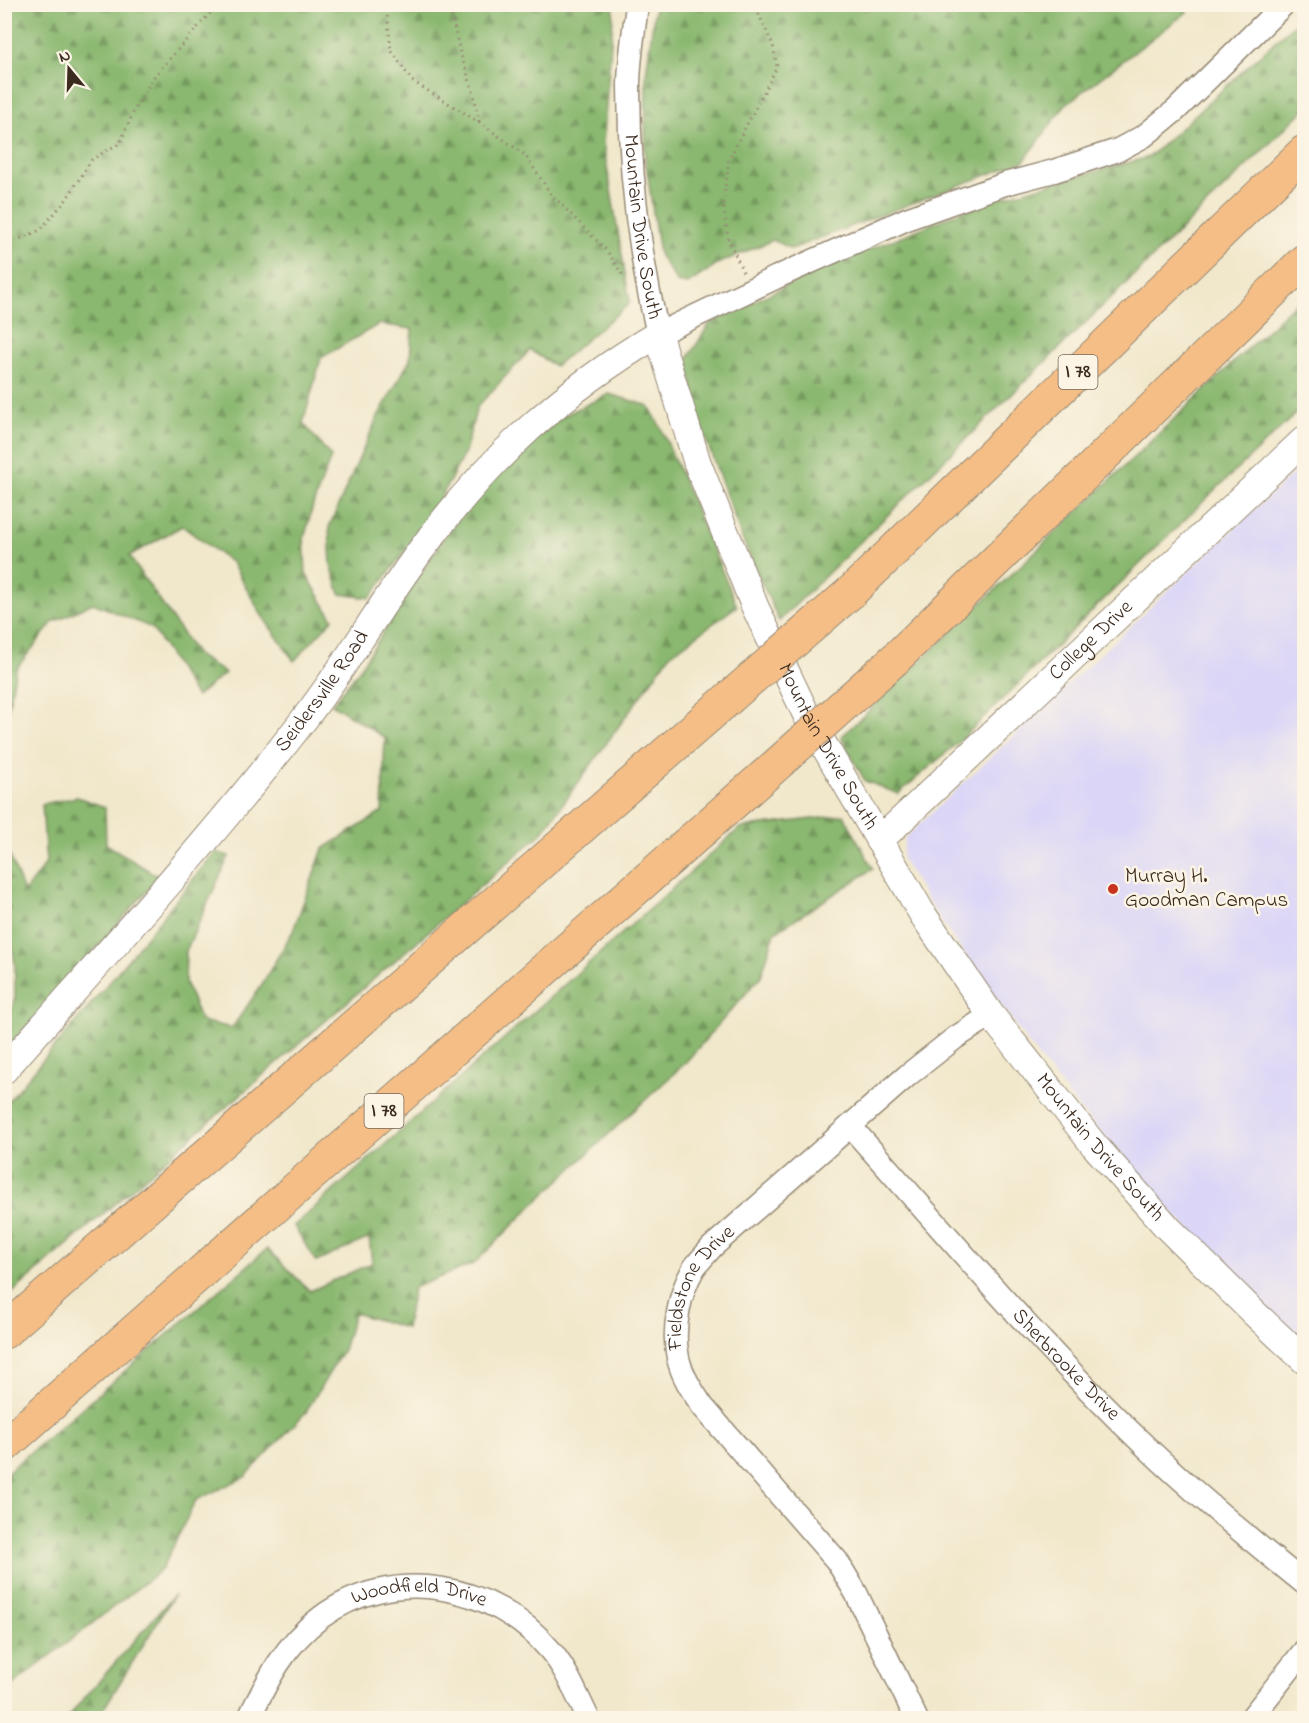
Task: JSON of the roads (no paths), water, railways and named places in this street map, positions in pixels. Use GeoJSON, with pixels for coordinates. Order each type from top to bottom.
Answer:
{"type":"FeatureCollection","features":[{"type":"Feature","properties":{"kind":"highway","name":"I 78"},"geometry":{"type":"LineString","coordinates":[[4,1332],[850,592],[1305,152]]}},
{"type":"Feature","properties":{"kind":"highway","name":"I 78"},"geometry":{"type":"LineString","coordinates":[[4,1446],[894,660],[1305,261]]}},
{"type":"Feature","properties":{"kind":"street","name":"Mountain Drive South"},"geometry":{"type":"LineString","coordinates":[[637,4],[629,85],[631,140],[635,195],[647,287],[658,334],[697,462],[755,607],[808,718],[923,915],[991,1015],[1094,1145],[1168,1228],[1305,1360]]}},
{"type":"Feature","properties":{"kind":"street"},"geometry":{"type":"LineString","coordinates":[[658,334],[909,218],[1005,184],[1118,150],[1144,136],[1176,110],[1284,4]]}},
{"type":"Feature","properties":{"kind":"street","name":"Seidersville Road"},"geometry":{"type":"LineString","coordinates":[[4,1070],[235,807],[307,716],[422,549],[472,484],[554,406],[591,377],[658,334]]}},
{"type":"Feature","properties":{"kind":"street","name":"College Drive"},"geometry":{"type":"LineString","coordinates":[[879,841],[1305,440]]}},
{"type":"Feature","properties":{"kind":"street","name":"Fieldstone Drive"},"geometry":{"type":"LineString","coordinates":[[916,1719],[856,1593],[837,1561],[692,1392],[682,1372],[678,1356],[677,1335],[684,1289],[695,1267],[718,1241],[908,1075],[955,1038],[991,1015]]}},
{"type":"Feature","properties":{"kind":"street","name":"Sherbrooke Drive"},"geometry":{"type":"LineString","coordinates":[[850,1126],[1032,1328],[1139,1440],[1201,1497],[1305,1583]]}},
{"type":"Feature","properties":{"kind":"street","name":"Woodfield Drive"},"geometry":{"type":"LineString","coordinates":[[249,1719],[268,1679],[283,1655],[319,1618],[337,1607],[377,1592],[419,1586],[458,1591],[479,1598],[517,1619],[551,1651],[564,1670],[588,1719]]}},
{"type":"Feature","properties":{"kind":"street"},"geometry":{"type":"LineString","coordinates":[[1251,1719],[1305,1651]]}},
{"type":"Feature","properties":{"kind":"place","name":"Murray H. Goodman Campus"},"geometry":{"type":"Point","coordinates":[1113,889]}}]}
